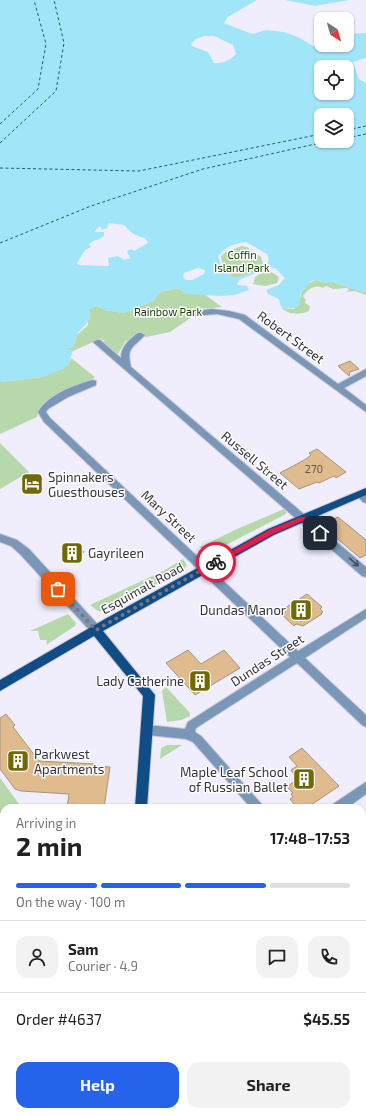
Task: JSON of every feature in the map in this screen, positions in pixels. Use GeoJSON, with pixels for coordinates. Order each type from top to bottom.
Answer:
{"type":"FeatureCollection","features":[{"type":"Feature","properties":{"kind":"main road","name":"Esquimalt Road"},"geometry":{"type":"LineString","coordinates":[[0,686],[205,568],[271,532],[364,495]]}},
{"type":"Feature","properties":{"kind":"main road"},"geometry":{"type":"LineString","coordinates":[[96,630],[149,695],[148,730],[141,804]]}},
{"type":"Feature","properties":{"kind":"street","name":"Robert Street"},"geometry":{"type":"LineString","coordinates":[[192,314],[203,311],[224,311],[242,317],[366,409]]}},
{"type":"Feature","properties":{"kind":"street"},"geometry":{"type":"LineString","coordinates":[[127,368],[124,356],[126,349],[131,342],[141,335]]}},
{"type":"Feature","properties":{"kind":"street","name":"Russell Street"},"geometry":{"type":"LineString","coordinates":[[97,342],[366,573]]}},
{"type":"Feature","properties":{"kind":"street"},"geometry":{"type":"LineString","coordinates":[[338,388],[366,372]]}},
{"type":"Feature","properties":{"kind":"street","name":"Mary Street"},"geometry":{"type":"LineString","coordinates":[[93,383],[51,402],[43,408],[42,412],[52,425],[205,568],[366,722]]}},
{"type":"Feature","properties":{"kind":"street"},"geometry":{"type":"LineString","coordinates":[[0,538],[14,543],[25,552],[96,630]]}},
{"type":"Feature","properties":{"kind":"street","name":"Dundas Street"},"geometry":{"type":"LineString","coordinates":[[188,734],[192,725],[366,613]]}},
{"type":"Feature","properties":{"kind":"street"},"geometry":{"type":"LineString","coordinates":[[148,730],[188,734],[204,745],[256,804]]}},
{"type":"Feature","properties":{"kind":"street"},"geometry":{"type":"LineString","coordinates":[[343,804],[366,787]]}},
{"type":"Feature","properties":{"kind":"green space","name":"Coffin Island Park"},"geometry":{"type":"Polygon","coordinates":[[[242,246],[247,247],[261,257],[264,267],[259,272],[234,278],[223,268],[221,256],[226,252],[242,246]]]}},
{"type":"Feature","properties":{"kind":"green space","name":"Coffin Island Park"},"geometry":{"type":"Polygon","coordinates":[[[267,269],[279,277],[277,283],[265,286],[253,284],[255,277],[267,269]]]}},
{"type":"Feature","properties":{"kind":"green space"},"geometry":{"type":"Polygon","coordinates":[[[317,280],[325,283],[335,283],[366,293],[366,295],[355,291],[346,292],[349,290],[347,288],[333,289],[326,286],[323,288],[314,287],[309,289],[303,296],[306,300],[305,303],[310,306],[309,311],[294,314],[287,312],[282,308],[294,309],[300,304],[304,289],[310,283],[317,280]]]}},
{"type":"Feature","properties":{"kind":"green space","name":"Rainbow Park"},"geometry":{"type":"Polygon","coordinates":[[[180,289],[187,294],[204,294],[222,307],[200,309],[188,312],[192,317],[170,332],[146,337],[140,332],[125,342],[118,354],[103,342],[105,340],[101,340],[102,338],[73,351],[68,350],[68,347],[73,348],[77,335],[88,325],[88,309],[97,306],[105,310],[124,313],[153,301],[160,292],[180,289]]]}},
{"type":"Feature","properties":{"kind":"green space"},"geometry":{"type":"Polygon","coordinates":[[[71,358],[95,377],[88,383],[44,404],[37,417],[0,434],[0,382],[43,377],[68,365],[71,358]]]}},
{"type":"Feature","properties":{"kind":"green space"},"geometry":{"type":"Polygon","coordinates":[[[0,443],[29,472],[0,489],[0,443]]]}},
{"type":"Feature","properties":{"kind":"green space"},"geometry":{"type":"Polygon","coordinates":[[[284,509],[286,514],[208,554],[200,547],[237,529],[284,509]]]}},
{"type":"Feature","properties":{"kind":"green space"},"geometry":{"type":"Polygon","coordinates":[[[183,559],[187,565],[184,569],[138,595],[102,611],[98,611],[90,605],[165,570],[183,559]]]}},
{"type":"Feature","properties":{"kind":"green space"},"geometry":{"type":"Polygon","coordinates":[[[68,614],[76,623],[75,626],[46,645],[47,640],[40,640],[38,631],[30,631],[68,614]]]}},
{"type":"Feature","properties":{"kind":"green space"},"geometry":{"type":"Polygon","coordinates":[[[166,687],[190,713],[190,716],[181,720],[167,722],[162,691],[166,687]]]}},
{"type":"Feature","properties":{"kind":"green space"},"geometry":{"type":"Polygon","coordinates":[[[167,745],[182,745],[160,759],[161,748],[167,745]]]}},
{"type":"Feature","properties":{"kind":"green space"},"geometry":{"type":"Polygon","coordinates":[[[0,778],[19,804],[0,804],[0,778]]]}},
{"type":"Feature","properties":{"kind":"water"},"geometry":{"type":"Polygon","coordinates":[[[0,0],[257,0],[228,17],[224,23],[252,34],[266,30],[283,32],[298,37],[314,46],[314,52],[354,52],[354,34],[366,33],[366,58],[354,62],[354,60],[314,60],[314,100],[354,100],[354,65],[359,79],[366,83],[366,293],[335,283],[325,283],[317,280],[311,281],[300,295],[300,304],[297,308],[282,308],[279,299],[268,294],[266,290],[279,285],[285,278],[276,269],[270,267],[239,280],[237,285],[247,286],[249,290],[234,295],[221,296],[187,294],[180,289],[173,289],[160,292],[153,301],[124,313],[105,310],[97,306],[89,309],[89,321],[77,335],[73,348],[68,348],[68,350],[73,350],[68,365],[63,369],[43,377],[0,382],[0,0]],[[205,36],[196,39],[191,44],[192,46],[208,52],[214,63],[226,61],[236,54],[233,45],[214,36],[205,36]],[[109,223],[107,228],[102,230],[100,226],[94,232],[104,232],[104,236],[89,244],[91,247],[85,250],[77,263],[78,265],[109,266],[108,258],[118,256],[124,260],[130,258],[127,251],[131,249],[134,251],[148,243],[145,238],[128,230],[124,225],[109,223]],[[246,242],[230,246],[218,257],[224,271],[235,278],[253,272],[267,265],[269,259],[267,254],[246,242]],[[198,268],[184,273],[183,277],[186,280],[192,280],[204,274],[205,270],[198,268]]]}},
{"type":"Feature","properties":{"kind":"water"},"geometry":{"type":"Polygon","coordinates":[[[285,0],[349,0],[315,6],[285,0]]]}},
{"type":"Feature","properties":{"kind":"building"},"geometry":{"type":"Polygon","coordinates":[[[350,361],[359,369],[350,372],[349,376],[338,366],[350,361]]]}},
{"type":"Feature","properties":{"kind":"building"},"geometry":{"type":"Polygon","coordinates":[[[317,449],[346,472],[336,478],[334,476],[319,483],[317,482],[299,489],[280,473],[306,459],[311,455],[309,453],[317,449]]]}},
{"type":"Feature","properties":{"kind":"building"},"geometry":{"type":"Polygon","coordinates":[[[338,517],[366,540],[366,555],[360,558],[321,525],[338,517]]]}},
{"type":"Feature","properties":{"kind":"building","name":"Gayrileen"},"geometry":{"type":"Polygon","coordinates":[[[78,545],[84,552],[69,561],[61,553],[78,545]]]}},
{"type":"Feature","properties":{"kind":"building","name":"Dundas Manor"},"geometry":{"type":"Polygon","coordinates":[[[307,594],[322,607],[320,609],[323,612],[303,626],[296,624],[294,626],[279,612],[307,594]]]}},
{"type":"Feature","properties":{"kind":"building","name":"Lady Catherine"},"geometry":{"type":"Polygon","coordinates":[[[188,650],[201,664],[224,650],[240,668],[195,695],[166,663],[188,650]]]}},
{"type":"Feature","properties":{"kind":"building","name":"Parkwest Apartments"},"geometry":{"type":"Polygon","coordinates":[[[6,714],[15,725],[13,727],[39,761],[95,764],[95,766],[110,767],[105,804],[68,804],[69,794],[21,791],[15,789],[0,769],[0,718],[6,714]]]}},
{"type":"Feature","properties":{"kind":"building","name":"Maple Leaf School of Russian Ballet"},"geometry":{"type":"Polygon","coordinates":[[[302,748],[339,786],[312,804],[294,804],[290,799],[293,797],[291,794],[293,793],[287,787],[297,779],[291,770],[297,766],[289,757],[302,748]]]}},
{"type":"Feature","properties":{"kind":"ferry route"},"geometry":{"type":"LineString","coordinates":[[0,124],[38,89],[46,44],[34,0]]}},
{"type":"Feature","properties":{"kind":"ferry route"},"geometry":{"type":"LineString","coordinates":[[0,143],[56,91],[64,43],[54,0]]}},
{"type":"Feature","properties":{"kind":"ferry route"},"geometry":{"type":"LineString","coordinates":[[354,129],[366,126]]}},
{"type":"Feature","properties":{"kind":"ferry route"},"geometry":{"type":"LineString","coordinates":[[354,137],[366,134]]}},
{"type":"Feature","properties":{"kind":"ferry route"},"geometry":{"type":"LineString","coordinates":[[0,168],[139,171],[314,135]]}},
{"type":"Feature","properties":{"kind":"ferry route"},"geometry":{"type":"LineString","coordinates":[[0,243],[91,206],[203,169],[314,144]]}},
{"type":"Feature","properties":{"kind":"way so far"},"geometry":{"type":"LineString","coordinates":[[58,589],[96,630],[216,562]]}},
{"type":"Feature","properties":{"kind":"place","name":"Spinnakers Guesthouses"},"geometry":{"type":"Point","coordinates":[32,484]}},
{"type":"Feature","properties":{"kind":"place","name":"Gayrileen"},"geometry":{"type":"Point","coordinates":[72,553]}},
{"type":"Feature","properties":{"kind":"place","name":"Dundas Manor"},"geometry":{"type":"Point","coordinates":[301,610]}},
{"type":"Feature","properties":{"kind":"place","name":"Lady Catherine"},"geometry":{"type":"Point","coordinates":[200,681]}},
{"type":"Feature","properties":{"kind":"place","name":"Parkwest Apartments"},"geometry":{"type":"Point","coordinates":[18,761]}},
{"type":"Feature","properties":{"kind":"place","name":"Maple Leaf School of Russian Ballet"},"geometry":{"type":"Point","coordinates":[304,779]}},
{"type":"Feature","properties":{"kind":"route"},"geometry":{"type":"LineString","coordinates":[[216,562],[271,532],[303,518],[320,533]]}}]}
